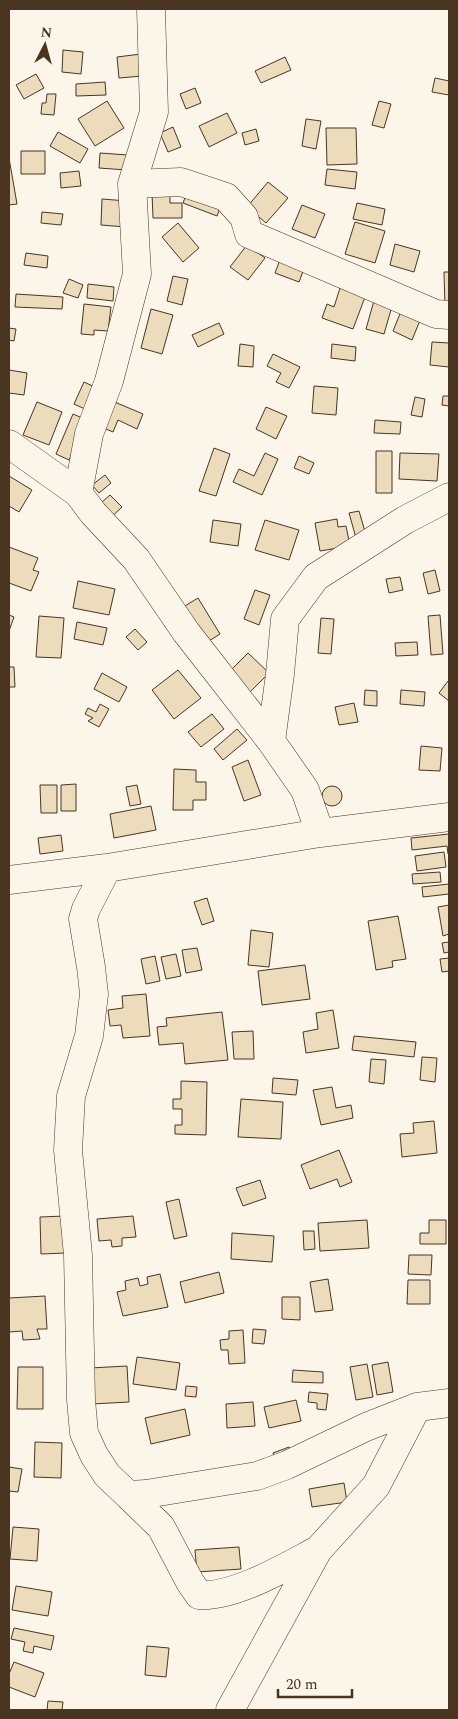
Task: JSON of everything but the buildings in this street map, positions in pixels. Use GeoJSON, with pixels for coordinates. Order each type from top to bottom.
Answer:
{"type":"FeatureCollection","features":[{"type":"Feature","properties":{"kind":"street"},"geometry":{"type":"LineString","coordinates":[[78,493],[89,434],[109,381],[137,274],[132,184],[154,112],[151,9]]}},
{"type":"Feature","properties":{"kind":"street"},"geometry":{"type":"LineString","coordinates":[[132,184],[181,182],[226,197],[244,217],[249,234],[436,314],[449,315]]}},
{"type":"Feature","properties":{"kind":"street"},"geometry":{"type":"LineString","coordinates":[[9,444],[78,493],[93,513],[136,559],[186,632],[271,741],[305,790],[320,833]]}},
{"type":"Feature","properties":{"kind":"street"},"geometry":{"type":"LineString","coordinates":[[271,741],[285,620],[316,577],[405,520],[449,497]]}},
{"type":"Feature","properties":{"kind":"street"},"geometry":{"type":"LineString","coordinates":[[9,880],[107,868],[320,833],[449,817]]}},
{"type":"Feature","properties":{"kind":"street"},"geometry":{"type":"LineString","coordinates":[[107,868],[82,919],[94,994],[88,1036],[71,1096],[68,1150],[78,1255],[81,1400],[84,1433],[94,1455],[107,1475],[161,1527],[190,1582],[199,1595],[209,1596],[263,1578],[318,1550]]}},
{"type":"Feature","properties":{"kind":"street"},"geometry":{"type":"LineString","coordinates":[[128,1495],[146,1494],[257,1476],[287,1465],[366,1427],[417,1407],[449,1403]]}},
{"type":"Feature","properties":{"kind":"street"},"geometry":{"type":"LineString","coordinates":[[230,1710],[318,1550],[376,1486],[417,1407]]}}]}
